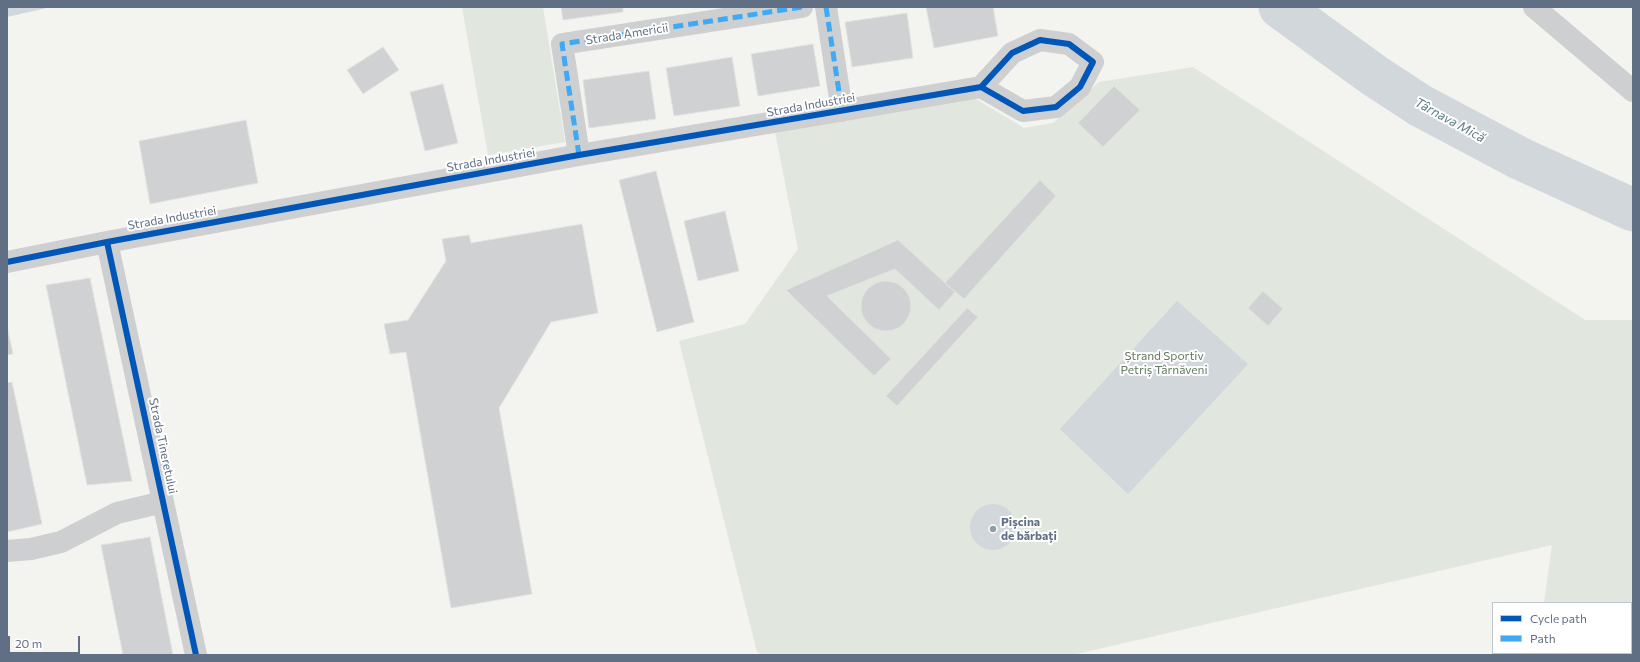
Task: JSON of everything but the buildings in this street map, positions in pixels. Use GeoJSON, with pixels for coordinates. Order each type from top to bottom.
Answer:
{"type":"FeatureCollection","features":[{"type":"Feature","properties":{"kind":"street","name":"Strada Americii"},"geometry":{"type":"LineString","coordinates":[[579,155],[562,44],[802,7]]}},
{"type":"Feature","properties":{"kind":"street"},"geometry":{"type":"LineString","coordinates":[[826,7],[842,110]]}},
{"type":"Feature","properties":{"kind":"street"},"geometry":{"type":"LineString","coordinates":[[1534,7],[1633,91]]}},
{"type":"Feature","properties":{"kind":"street"},"geometry":{"type":"LineString","coordinates":[[1040,40],[1069,44],[1093,62],[1080,87],[1056,107],[1023,111],[981,87],[1012,52],[1040,40]]}},
{"type":"Feature","properties":{"kind":"street","name":"Strada Industriei"},"geometry":{"type":"LineString","coordinates":[[7,262],[107,242],[579,155],[981,87]]}},
{"type":"Feature","properties":{"kind":"street","name":"Strada Tineretului"},"geometry":{"type":"LineString","coordinates":[[107,242],[196,655]]}},
{"type":"Feature","properties":{"kind":"street"},"geometry":{"type":"LineString","coordinates":[[7,551],[31,549],[61,542],[117,513],[163,502]]}},
{"type":"Feature","properties":{"kind":"green space"},"geometry":{"type":"Polygon","coordinates":[[[462,7],[543,7],[565,142],[488,155],[462,7]]]}},
{"type":"Feature","properties":{"kind":"green space","name":"Ștrand Sportiv Petriș Târnăveni"},"geometry":{"type":"Polygon","coordinates":[[[1193,67],[1585,320],[1633,320],[1633,655],[1537,655],[1632,654],[1632,602],[1544,602],[1552,545],[1072,655],[763,655],[757,652],[679,341],[745,324],[798,249],[773,122],[963,91],[1024,128],[1053,123],[1099,82],[1193,67]]]}},
{"type":"Feature","properties":{"kind":"shaded area"},"geometry":{"type":"Polygon","coordinates":[[[7,7],[51,7],[7,17],[7,7]]]}},
{"type":"Feature","properties":{"kind":"shaded area"},"geometry":{"type":"Polygon","coordinates":[[[1177,301],[1248,364],[1128,494],[1060,429],[1177,301]]]}},
{"type":"Feature","properties":{"kind":"shaded area","name":"Pișcina de bărbați"},"geometry":{"type":"Polygon","coordinates":[[[988,504],[998,504],[1006,508],[1012,514],[1016,522],[1016,532],[1012,540],[1006,546],[998,550],[988,550],[980,546],[974,540],[970,532],[970,522],[974,514],[980,508],[988,504]]]}},
{"type":"Feature","properties":{"kind":"waterway","name":"Târnava Mică"},"geometry":{"type":"LineString","coordinates":[[1280,7],[1375,76],[1421,106],[1521,159],[1633,210]]}},
{"type":"Feature","properties":{"kind":"marked path"},"geometry":{"type":"LineString","coordinates":[[579,155],[562,44],[802,7]]}},
{"type":"Feature","properties":{"kind":"marked path"},"geometry":{"type":"LineString","coordinates":[[826,7],[842,111]]}},
{"type":"Feature","properties":{"kind":"cycle path"},"geometry":{"type":"LineString","coordinates":[[7,262],[107,242],[579,155],[981,87],[1012,53],[1040,40],[1069,44],[1093,62],[1080,87],[1056,107],[1023,111],[981,87]]}},
{"type":"Feature","properties":{"kind":"cycle path"},"geometry":{"type":"LineString","coordinates":[[107,242],[196,655]]}},
{"type":"Feature","properties":{"kind":"place","name":"Pișcina de bărbați"},"geometry":{"type":"Point","coordinates":[993,529]}}]}
